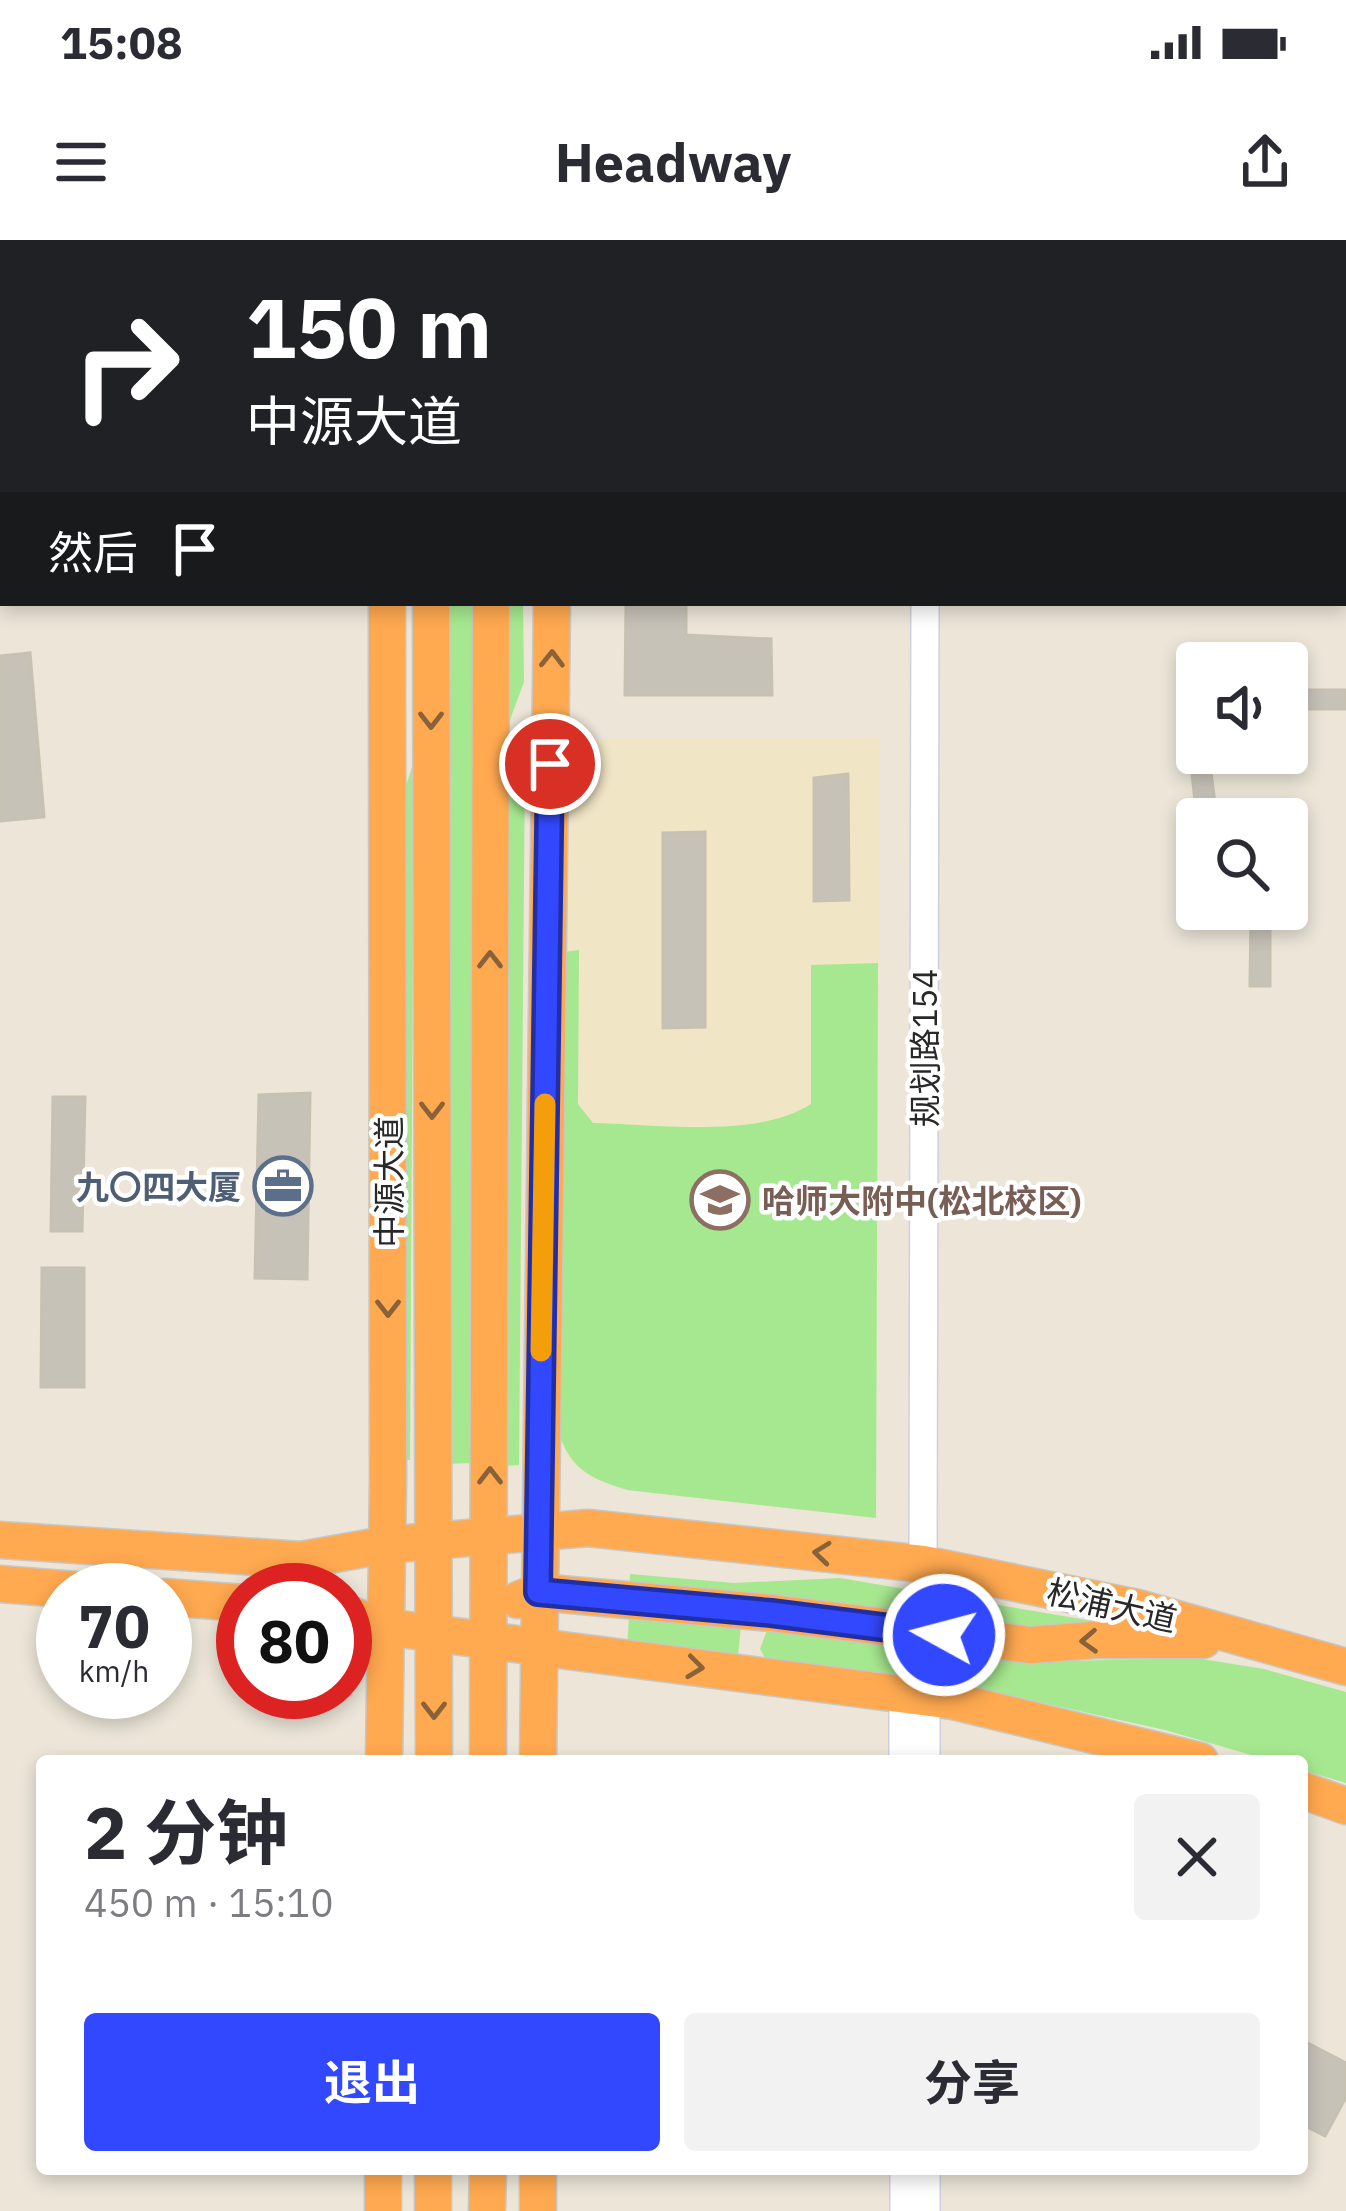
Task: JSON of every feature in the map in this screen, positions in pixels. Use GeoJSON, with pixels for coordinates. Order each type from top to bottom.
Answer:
{"type":"FeatureCollection","features":[{"type":"Feature","properties":{"kind":"highway","name":"中源大道"},"geometry":{"type":"LineString","coordinates":[[384,1755],[387,606]]}},
{"type":"Feature","properties":{"kind":"highway","name":"中源大道"},"geometry":{"type":"LineString","coordinates":[[431,606],[434,1755]]}},
{"type":"Feature","properties":{"kind":"highway"},"geometry":{"type":"LineString","coordinates":[[488,1755],[491,606]]}},
{"type":"Feature","properties":{"kind":"highway"},"geometry":{"type":"LineString","coordinates":[[538,1755],[552,606]]}},
{"type":"Feature","properties":{"kind":"highway","name":"松浦大道"},"geometry":{"type":"LineString","coordinates":[[0,1540],[302,1560],[385,1545],[588,1528],[915,1563],[1138,1608],[1346,1667]]}},
{"type":"Feature","properties":{"kind":"highway"},"geometry":{"type":"LineString","coordinates":[[0,1584],[36,1587]]}},
{"type":"Feature","properties":{"kind":"highway"},"geometry":{"type":"LineString","coordinates":[[372,1622],[434,1633],[488,1626],[538,1592],[771,1613],[1030,1645],[1248,1640]]}},
{"type":"Feature","properties":{"kind":"highway"},"geometry":{"type":"LineString","coordinates":[[770,1676],[754,1661],[749,1645],[752,1628],[771,1613]]}},
{"type":"Feature","properties":{"kind":"highway"},"geometry":{"type":"LineString","coordinates":[[488,1626],[538,1647],[915,1697],[1054,1724],[1176,1755]]}},
{"type":"Feature","properties":{"kind":"highway"},"geometry":{"type":"LineString","coordinates":[[1308,1792],[1346,1805]]}},
{"type":"Feature","properties":{"kind":"highway"},"geometry":{"type":"LineString","coordinates":[[383,2175],[383,2211]]}},
{"type":"Feature","properties":{"kind":"highway"},"geometry":{"type":"LineString","coordinates":[[433,2175],[433,2211]]}},
{"type":"Feature","properties":{"kind":"highway"},"geometry":{"type":"LineString","coordinates":[[488,2175],[488,2211]]}},
{"type":"Feature","properties":{"kind":"highway"},"geometry":{"type":"LineString","coordinates":[[538,2175],[538,2211]]}},
{"type":"Feature","properties":{"kind":"street"},"geometry":{"type":"LineString","coordinates":[[908,606],[915,1563]]}},
{"type":"Feature","properties":{"kind":"street","name":"规划路154"},"geometry":{"type":"LineString","coordinates":[[915,1563],[925,606]]}},
{"type":"Feature","properties":{"kind":"street"},"geometry":{"type":"LineString","coordinates":[[904,1755],[915,1697]]}},
{"type":"Feature","properties":{"kind":"street"},"geometry":{"type":"LineString","coordinates":[[915,1697],[925,1755]]}},
{"type":"Feature","properties":{"kind":"street"},"geometry":{"type":"LineString","coordinates":[[904,2175],[904,2211]]}},
{"type":"Feature","properties":{"kind":"street"},"geometry":{"type":"LineString","coordinates":[[926,2175],[926,2211]]}},
{"type":"Feature","properties":{"kind":"shaded area","name":"哈师大附中(松北校区)"},"geometry":{"type":"Polygon","coordinates":[[[880,738],[876,1518],[627,1490],[591,1478],[568,1459],[560,1436],[563,952],[575,740],[880,738]]]}},
{"type":"Feature","properties":{"kind":"green space"},"geometry":{"type":"Polygon","coordinates":[[[447,606],[473,606],[472,1463],[445,1464],[447,606]]]}},
{"type":"Feature","properties":{"kind":"green space"},"geometry":{"type":"Polygon","coordinates":[[[506,606],[523,606],[524,682],[505,733],[506,606]]]}},
{"type":"Feature","properties":{"kind":"green space"},"geometry":{"type":"Polygon","coordinates":[[[414,761],[410,1460],[398,1459],[396,816],[414,761]]]}},
{"type":"Feature","properties":{"kind":"green space"},"geometry":{"type":"Polygon","coordinates":[[[525,761],[519,1465],[503,1466],[506,805],[525,761]]]}},
{"type":"Feature","properties":{"kind":"green space"},"geometry":{"type":"Polygon","coordinates":[[[579,950],[578,1104],[593,1123],[675,1127],[763,1122],[811,1104],[811,965],[878,963],[876,1518],[627,1490],[585,1472],[565,1448],[560,1436],[563,952],[579,950]]]}},
{"type":"Feature","properties":{"kind":"green space"},"geometry":{"type":"Polygon","coordinates":[[[630,1574],[734,1583],[840,1578],[1093,1621],[1100,1628],[1095,1634],[629,1593],[630,1574]]]}},
{"type":"Feature","properties":{"kind":"green space"},"geometry":{"type":"Polygon","coordinates":[[[629,1617],[741,1625],[738,1656],[627,1648],[629,1617]]]}},
{"type":"Feature","properties":{"kind":"green space"},"geometry":{"type":"Polygon","coordinates":[[[767,1630],[1023,1662],[1196,1658],[1264,1669],[1346,1692],[1346,1783],[1308,1772],[1308,1755],[1251,1755],[1165,1730],[980,1689],[780,1662],[765,1658],[760,1649],[767,1630]]]}},
{"type":"Feature","properties":{"kind":"building"},"geometry":{"type":"Polygon","coordinates":[[[626,606],[686,606],[686,635],[771,639],[772,695],[625,695],[626,606]]]}},
{"type":"Feature","properties":{"kind":"building"},"geometry":{"type":"Polygon","coordinates":[[[30,653],[44,817],[0,821],[0,656],[30,653]]]}},
{"type":"Feature","properties":{"kind":"building"},"geometry":{"type":"Polygon","coordinates":[[[1308,690],[1346,690],[1346,709],[1308,709],[1308,690]]]}},
{"type":"Feature","properties":{"kind":"building"},"geometry":{"type":"Polygon","coordinates":[[[848,774],[849,900],[814,901],[814,778],[848,774]]]}},
{"type":"Feature","properties":{"kind":"building"},"geometry":{"type":"Polygon","coordinates":[[[1192,774],[1211,774],[1214,798],[1195,798],[1192,774]]]}},
{"type":"Feature","properties":{"kind":"building"},"geometry":{"type":"Polygon","coordinates":[[[705,832],[705,1027],[663,1028],[663,833],[705,832]]]}},
{"type":"Feature","properties":{"kind":"building"},"geometry":{"type":"Polygon","coordinates":[[[1251,930],[1270,930],[1270,986],[1250,986],[1251,930]]]}},
{"type":"Feature","properties":{"kind":"building","name":"九〇四大厦"},"geometry":{"type":"Polygon","coordinates":[[[310,1093],[307,1279],[255,1278],[259,1095],[310,1093]]]}},
{"type":"Feature","properties":{"kind":"building"},"geometry":{"type":"Polygon","coordinates":[[[53,1097],[85,1097],[82,1231],[51,1231],[53,1097]]]}},
{"type":"Feature","properties":{"kind":"building"},"geometry":{"type":"Polygon","coordinates":[[[42,1268],[84,1268],[84,1387],[41,1387],[42,1268]]]}},
{"type":"Feature","properties":{"kind":"building"},"geometry":{"type":"Polygon","coordinates":[[[1308,2043],[1346,2063],[1346,2097],[1325,2136],[1308,2127],[1308,2043]]]}},
{"type":"Feature","properties":{"kind":"slow traffic"},"geometry":{"type":"LineString","coordinates":[[541,1351],[545,1104]]}},
{"type":"Feature","properties":{"kind":"place","name":"九〇四大厦"},"geometry":{"type":"Point","coordinates":[283,1186]}},
{"type":"Feature","properties":{"kind":"place","name":"哈师大附中(松北校区)"},"geometry":{"type":"Point","coordinates":[720,1200]}},
{"type":"Feature","properties":{"kind":"route"},"geometry":{"type":"LineString","coordinates":[[550,764],[538,1592],[771,1613],[944,1635]]}}]}
